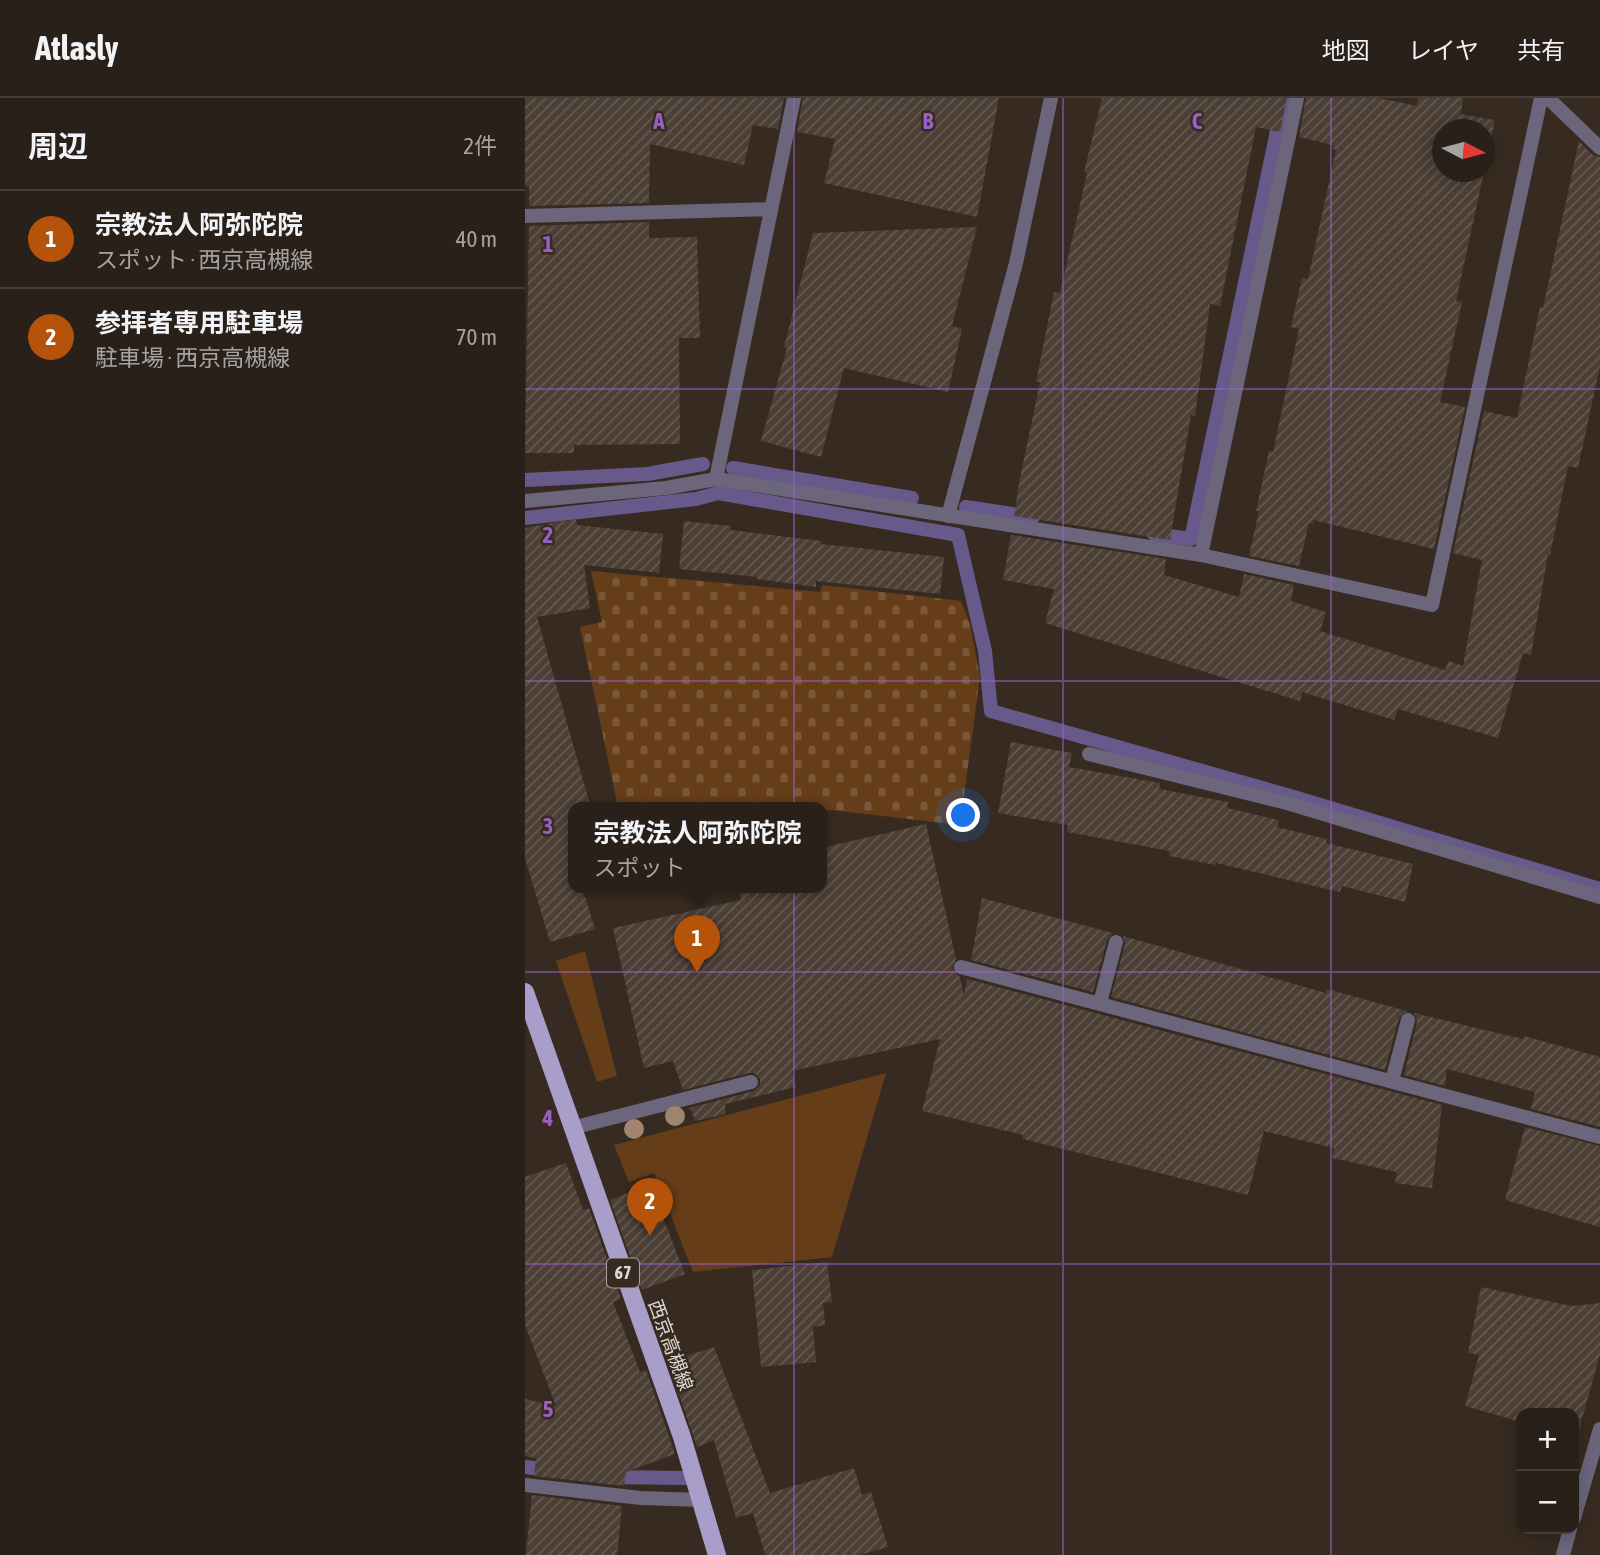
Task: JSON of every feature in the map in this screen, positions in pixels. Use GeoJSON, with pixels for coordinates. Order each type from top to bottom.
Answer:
{"type":"FeatureCollection","features":[{"type":"Feature","properties":{"kind":"main road","name":"西京高槻線"},"geometry":{"type":"LineString","coordinates":[[525,992],[682,1437],[717,1555]]}},
{"type":"Feature","properties":{"kind":"street"},"geometry":{"type":"LineString","coordinates":[[716,479],[794,98]]}},
{"type":"Feature","properties":{"kind":"street"},"geometry":{"type":"LineString","coordinates":[[948,516],[1016,263],[1051,98]]}},
{"type":"Feature","properties":{"kind":"street"},"geometry":{"type":"LineString","coordinates":[[1201,555],[1297,98]]}},
{"type":"Feature","properties":{"kind":"street"},"geometry":{"type":"LineString","coordinates":[[525,501],[666,488],[716,479],[1201,555],[1432,605],[1541,98]]}},
{"type":"Feature","properties":{"kind":"street"},"geometry":{"type":"LineString","coordinates":[[1548,98],[1600,148]]}},
{"type":"Feature","properties":{"kind":"street"},"geometry":{"type":"LineString","coordinates":[[525,216],[771,209]]}},
{"type":"Feature","properties":{"kind":"street"},"geometry":{"type":"LineString","coordinates":[[1089,754],[1287,803],[1600,897]]}},
{"type":"Feature","properties":{"kind":"street"},"geometry":{"type":"LineString","coordinates":[[1100,1003],[1116,942]]}},
{"type":"Feature","properties":{"kind":"street"},"geometry":{"type":"LineString","coordinates":[[961,967],[1600,1136]]}},
{"type":"Feature","properties":{"kind":"street"},"geometry":{"type":"LineString","coordinates":[[1392,1081],[1408,1020]]}},
{"type":"Feature","properties":{"kind":"street"},"geometry":{"type":"LineString","coordinates":[[572,1128],[751,1082]]}},
{"type":"Feature","properties":{"kind":"street"},"geometry":{"type":"LineString","coordinates":[[1579,1501],[1600,1429]]}},
{"type":"Feature","properties":{"kind":"street"},"geometry":{"type":"LineString","coordinates":[[525,1485],[641,1498],[701,1500]]}},
{"type":"Feature","properties":{"kind":"street"},"geometry":{"type":"LineString","coordinates":[[1563,1555],[1569,1534]]}},
{"type":"Feature","properties":{"kind":"green space"},"geometry":{"type":"Polygon","coordinates":[[[591,571],[820,592],[822,585],[961,601],[970,624],[980,677],[960,825],[827,811],[827,802],[617,802],[580,627],[602,622],[591,571]]]}},
{"type":"Feature","properties":{"kind":"green space"},"geometry":{"type":"Polygon","coordinates":[[[585,951],[617,1076],[597,1082],[556,961],[585,951]]]}},
{"type":"Feature","properties":{"kind":"green space"},"geometry":{"type":"Polygon","coordinates":[[[886,1073],[832,1257],[693,1272],[654,1173],[629,1182],[614,1145],[886,1073]]]}},
{"type":"Feature","properties":{"kind":"building"},"geometry":{"type":"Polygon","coordinates":[[[525,98],[784,98],[778,129],[753,125],[744,165],[650,144],[649,203],[529,206],[529,186],[525,186],[525,98]]]}},
{"type":"Feature","properties":{"kind":"building"},"geometry":{"type":"Polygon","coordinates":[[[803,98],[999,98],[977,217],[824,183],[835,139],[797,132],[803,98]]]}},
{"type":"Feature","properties":{"kind":"building"},"geometry":{"type":"Polygon","coordinates":[[[1102,98],[1287,98],[1280,132],[1256,127],[1220,306],[1210,304],[1195,416],[1191,415],[1170,540],[1014,516],[1054,292],[1060,293],[1102,98]]]}},
{"type":"Feature","properties":{"kind":"building"},"geometry":{"type":"Polygon","coordinates":[[[1306,98],[1379,98],[1417,106],[1418,98],[1463,98],[1461,114],[1489,119],[1432,119],[1432,182],[1482,182],[1456,301],[1462,302],[1440,402],[1465,407],[1434,549],[1313,520],[1313,524],[1309,523],[1299,566],[1249,556],[1269,451],[1273,452],[1299,329],[1291,327],[1302,278],[1308,279],[1336,150],[1333,145],[1299,137],[1306,98]]]}},
{"type":"Feature","properties":{"kind":"building"},"geometry":{"type":"Polygon","coordinates":[[[1579,141],[1593,155],[1600,157],[1600,366],[1578,468],[1568,466],[1550,555],[1548,554],[1531,655],[1523,653],[1498,738],[1398,709],[1394,720],[1302,692],[1300,701],[1045,623],[1054,589],[1003,580],[1011,535],[1166,559],[1164,575],[1239,597],[1244,574],[1294,585],[1291,601],[1326,612],[1320,631],[1445,670],[1448,661],[1463,666],[1482,560],[1453,553],[1484,411],[1517,418],[1579,141]]]}},
{"type":"Feature","properties":{"kind":"building"},"geometry":{"type":"Polygon","coordinates":[[[649,222],[649,238],[697,237],[700,338],[679,338],[680,444],[574,445],[574,453],[525,453],[529,226],[649,222]]]}},
{"type":"Feature","properties":{"kind":"building"},"geometry":{"type":"Polygon","coordinates":[[[977,227],[952,326],[962,329],[948,392],[844,368],[821,457],[761,441],[787,348],[784,347],[813,233],[977,227]]]}},
{"type":"Feature","properties":{"kind":"building"},"geometry":{"type":"Polygon","coordinates":[[[576,519],[577,525],[663,534],[659,573],[584,565],[590,608],[537,617],[589,801],[568,802],[568,893],[584,893],[595,929],[550,942],[525,858],[525,528],[576,519]]]}},
{"type":"Feature","properties":{"kind":"building"},"geometry":{"type":"Polygon","coordinates":[[[684,521],[731,526],[730,530],[821,541],[821,544],[944,557],[940,594],[816,581],[816,587],[757,577],[679,569],[684,521]]]}},
{"type":"Feature","properties":{"kind":"building"},"geometry":{"type":"Polygon","coordinates":[[[1011,742],[1072,753],[1069,767],[1160,783],[1159,789],[1228,802],[1227,808],[1279,820],[1277,827],[1327,839],[1326,843],[1413,864],[1405,902],[1342,886],[1340,892],[1216,863],[1169,856],[1170,851],[1067,832],[1068,825],[998,813],[1011,742]]]}},
{"type":"Feature","properties":{"kind":"building"},"geometry":{"type":"Polygon","coordinates":[[[926,824],[956,959],[952,969],[960,977],[964,996],[967,979],[1442,1105],[1432,1188],[1395,1183],[1397,1172],[1332,1158],[1334,1148],[1264,1131],[1248,1195],[922,1111],[940,1039],[792,1071],[796,1087],[725,1104],[726,1114],[695,1121],[690,1108],[754,1091],[760,1085],[760,1079],[754,1073],[749,1073],[683,1090],[673,1061],[644,1068],[613,928],[741,900],[739,893],[827,893],[827,847],[926,824]]]}},
{"type":"Feature","properties":{"kind":"building"},"geometry":{"type":"Polygon","coordinates":[[[982,898],[1113,933],[1107,940],[1093,992],[971,960],[982,898]]]}},
{"type":"Feature","properties":{"kind":"building"},"geometry":{"type":"Polygon","coordinates":[[[1123,936],[1326,993],[1327,989],[1407,1011],[1399,1018],[1385,1070],[1111,997],[1125,944],[1123,936]]]}},
{"type":"Feature","properties":{"kind":"building"},"geometry":{"type":"Polygon","coordinates":[[[1414,1013],[1523,1039],[1524,1036],[1600,1057],[1600,1127],[1531,1109],[1535,1092],[1447,1069],[1445,1086],[1404,1075],[1417,1022],[1414,1013]]]}},
{"type":"Feature","properties":{"kind":"building"},"geometry":{"type":"Polygon","coordinates":[[[1525,1127],[1600,1146],[1600,1227],[1505,1200],[1525,1127]]]}},
{"type":"Feature","properties":{"kind":"building"},"geometry":{"type":"Polygon","coordinates":[[[566,1163],[583,1210],[589,1208],[621,1299],[613,1302],[640,1372],[646,1370],[675,1454],[626,1472],[624,1486],[534,1476],[536,1458],[525,1456],[525,1399],[556,1406],[525,1325],[525,1177],[566,1163]]]}},
{"type":"Feature","properties":{"kind":"building"},"geometry":{"type":"Polygon","coordinates":[[[650,1184],[685,1274],[642,1290],[610,1200],[650,1184]]]}},
{"type":"Feature","properties":{"kind":"building"},"geometry":{"type":"Polygon","coordinates":[[[827,1262],[832,1302],[823,1303],[825,1325],[813,1327],[816,1362],[761,1367],[752,1270],[827,1262]]]}},
{"type":"Feature","properties":{"kind":"building"},"geometry":{"type":"Polygon","coordinates":[[[1481,1287],[1572,1306],[1600,1303],[1600,1354],[1579,1430],[1579,1408],[1516,1408],[1516,1421],[1465,1406],[1479,1355],[1468,1353],[1481,1287]]]}},
{"type":"Feature","properties":{"kind":"building"},"geometry":{"type":"Polygon","coordinates":[[[714,1347],[770,1493],[854,1468],[862,1495],[871,1492],[888,1547],[860,1555],[765,1555],[753,1513],[736,1518],[714,1440],[697,1447],[668,1362],[714,1347]]]}},
{"type":"Feature","properties":{"kind":"building"},"geometry":{"type":"Polygon","coordinates":[[[532,1495],[622,1506],[617,1555],[526,1555],[532,1495]]]}},
{"type":"Feature","properties":{"kind":"waterway"},"geometry":{"type":"LineString","coordinates":[[1154,534],[1191,539],[1284,98]]}},
{"type":"Feature","properties":{"kind":"waterway"},"geometry":{"type":"LineString","coordinates":[[525,480],[647,474],[703,464]]}},
{"type":"Feature","properties":{"kind":"waterway"},"geometry":{"type":"LineString","coordinates":[[733,468],[912,498]]}},
{"type":"Feature","properties":{"kind":"waterway"},"geometry":{"type":"LineString","coordinates":[[525,518],[696,499],[718,493],[958,535],[985,651],[991,711],[1287,795],[1600,889]]}},
{"type":"Feature","properties":{"kind":"waterway"},"geometry":{"type":"LineString","coordinates":[[966,507],[1033,517]]}},
{"type":"Feature","properties":{"kind":"waterway"},"geometry":{"type":"LineString","coordinates":[[525,1467],[552,1470]]}},
{"type":"Feature","properties":{"kind":"waterway"},"geometry":{"type":"LineString","coordinates":[[607,1477],[686,1478]]}},
{"type":"Feature","properties":{"kind":"place","name":"宗教法人阿弥陀院"},"geometry":{"type":"Point","coordinates":[697,973]}},
{"type":"Feature","properties":{"kind":"place","name":"参拝者専用駐車場"},"geometry":{"type":"Point","coordinates":[650,1236]}}]}
